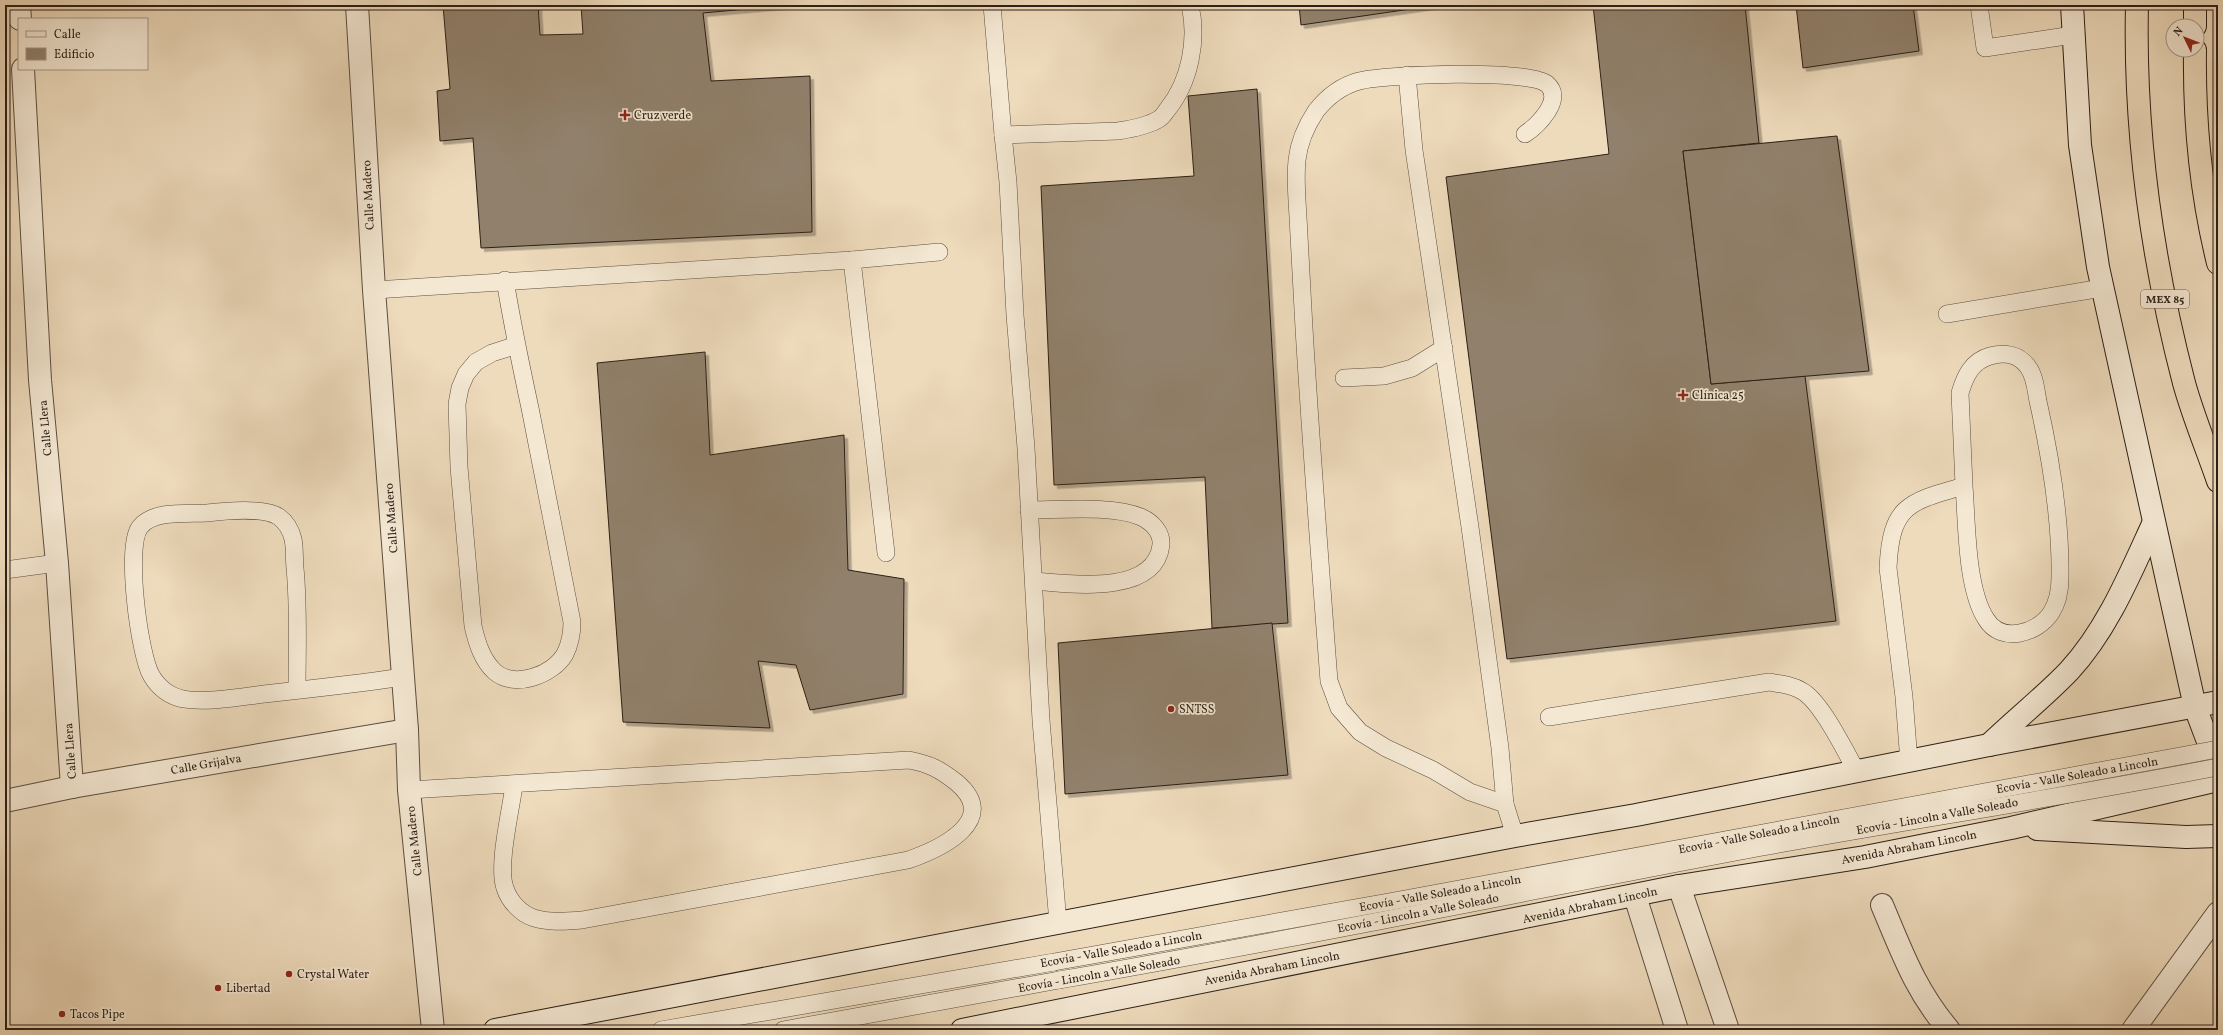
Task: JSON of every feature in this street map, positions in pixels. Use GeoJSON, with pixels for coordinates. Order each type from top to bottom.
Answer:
{"type":"FeatureCollection","features":[{"type":"Feature","properties":{"kind":"highway","name":"MEX 85"},"geometry":{"type":"LineString","coordinates":[[2137,5],[2138,111],[2148,209],[2161,280],[2184,385],[2218,481]]}},
{"type":"Feature","properties":{"kind":"highway"},"geometry":{"type":"LineString","coordinates":[[2195,5],[2195,18]]}},
{"type":"Feature","properties":{"kind":"highway"},"geometry":{"type":"LineString","coordinates":[[2195,58],[2195,112],[2206,194],[2218,263]]}},
{"type":"Feature","properties":{"kind":"street"},"geometry":{"type":"LineString","coordinates":[[19,5],[20,18]]}},
{"type":"Feature","properties":{"kind":"street","name":"Calle Madero"},"geometry":{"type":"LineString","coordinates":[[357,5],[374,290],[407,730],[408,790],[432,1030]]}},
{"type":"Feature","properties":{"kind":"street"},"geometry":{"type":"LineString","coordinates":[[2072,5],[2080,145],[2102,288],[2153,524],[2195,706],[2218,768]]}},
{"type":"Feature","properties":{"kind":"street","name":"Calle Llera"},"geometry":{"type":"LineString","coordinates":[[23,70],[40,380],[57,563],[72,787]]}},
{"type":"Feature","properties":{"kind":"street"},"geometry":{"type":"LineString","coordinates":[[1989,745],[2069,670],[2089,644],[2114,605],[2153,524]]}},
{"type":"Feature","properties":{"kind":"street"},"geometry":{"type":"LineString","coordinates":[[495,1030],[1515,836],[1643,814],[1989,745],[2218,702]]}},
{"type":"Feature","properties":{"kind":"street","name":"Calle Grijalva"},"geometry":{"type":"LineString","coordinates":[[5,801],[72,787],[407,730]]}},
{"type":"Feature","properties":{"kind":"street","name":"Avenida Abraham Lincoln"},"geometry":{"type":"LineString","coordinates":[[962,1030],[1679,886],[1865,857],[2012,828],[2218,780]]}},
{"type":"Feature","properties":{"kind":"street"},"geometry":{"type":"LineString","coordinates":[[2012,828],[2186,838],[2218,836]]}},
{"type":"Feature","properties":{"kind":"street"},"geometry":{"type":"LineString","coordinates":[[1679,886],[1728,1030]]}},
{"type":"Feature","properties":{"kind":"street"},"geometry":{"type":"LineString","coordinates":[[1635,896],[1677,1030]]}},
{"type":"Feature","properties":{"kind":"street"},"geometry":{"type":"LineString","coordinates":[[1882,905],[1916,984],[1935,1014],[1949,1030]]}},
{"type":"Feature","properties":{"kind":"street"},"geometry":{"type":"LineString","coordinates":[[2133,1030],[2218,912]]}},
{"type":"Feature","properties":{"kind":"lane"},"geometry":{"type":"LineString","coordinates":[[992,5],[1008,182],[1009,221],[1034,581],[1040,720],[1058,923]]}},
{"type":"Feature","properties":{"kind":"lane"},"geometry":{"type":"LineString","coordinates":[[1003,135],[1118,131],[1135,128],[1160,119],[1172,104],[1183,85],[1190,61],[1193,39],[1193,17],[1190,5]]}},
{"type":"Feature","properties":{"kind":"lane"},"geometry":{"type":"LineString","coordinates":[[1979,5],[1985,48],[2073,35]]}},
{"type":"Feature","properties":{"kind":"lane"},"geometry":{"type":"LineString","coordinates":[[1407,75],[1414,150],[1444,348],[1500,748],[1505,804],[1515,836]]}},
{"type":"Feature","properties":{"kind":"lane"},"geometry":{"type":"LineString","coordinates":[[1505,804],[1470,792],[1433,770],[1386,748],[1360,732],[1339,708],[1329,680],[1304,334],[1297,160],[1300,141],[1306,128],[1317,111],[1329,97],[1343,87],[1357,82],[1407,75],[1515,76],[1529,77],[1546,84],[1552,96],[1547,112],[1538,124],[1524,134]]}},
{"type":"Feature","properties":{"kind":"lane"},"geometry":{"type":"LineString","coordinates":[[374,290],[505,280],[852,260],[938,252]]}},
{"type":"Feature","properties":{"kind":"lane"},"geometry":{"type":"LineString","coordinates":[[852,260],[886,553]]}},
{"type":"Feature","properties":{"kind":"lane"},"geometry":{"type":"LineString","coordinates":[[505,280],[572,622],[572,636],[564,655],[553,668],[538,676],[508,679],[496,672],[484,659],[474,632],[459,467],[457,404],[460,388],[466,374],[476,362],[492,353],[517,345]]}},
{"type":"Feature","properties":{"kind":"lane"},"geometry":{"type":"LineString","coordinates":[[1947,314],[2102,288]]}},
{"type":"Feature","properties":{"kind":"lane"},"geometry":{"type":"LineString","coordinates":[[1344,378],[1384,376],[1412,368],[1444,348]]}},
{"type":"Feature","properties":{"kind":"lane"},"geometry":{"type":"LineString","coordinates":[[1995,354],[2009,354],[2024,362],[2032,376],[2050,464],[2060,556],[2060,591],[2056,602],[2045,620],[2033,630],[2014,634],[2004,633],[1996,631],[1986,620],[1979,604],[1973,582],[1964,486],[1960,393],[1964,380],[1978,360],[1995,354]]}},
{"type":"Feature","properties":{"kind":"lane"},"geometry":{"type":"LineString","coordinates":[[1909,762],[1904,697],[1888,568],[1889,548],[1894,529],[1902,512],[1912,504],[1930,496],[1964,486]]}},
{"type":"Feature","properties":{"kind":"lane"},"geometry":{"type":"LineString","coordinates":[[1029,510],[1093,510],[1123,512],[1140,517],[1151,523],[1159,532],[1161,541],[1156,562],[1137,577],[1106,583],[1069,584],[1034,581]]}},
{"type":"Feature","properties":{"kind":"lane"},"geometry":{"type":"LineString","coordinates":[[297,690],[296,582],[293,539],[289,528],[280,518],[268,512],[210,512],[162,516],[150,518],[144,522],[138,528],[133,560],[137,614],[143,652],[150,674],[158,685],[168,693],[183,699],[229,698],[297,690],[403,677]]}},
{"type":"Feature","properties":{"kind":"lane"},"geometry":{"type":"LineString","coordinates":[[5,570],[57,563]]}},
{"type":"Feature","properties":{"kind":"lane"},"geometry":{"type":"LineString","coordinates":[[1548,717],[1769,682],[1786,684],[1803,691],[1814,701],[1857,772]]}},
{"type":"Feature","properties":{"kind":"lane","name":"Ecovía - Valle Soleado a Lincoln"},"geometry":{"type":"LineString","coordinates":[[661,1030],[1394,902],[2218,749]]}},
{"type":"Feature","properties":{"kind":"lane"},"geometry":{"type":"LineString","coordinates":[[408,790],[514,785],[909,760],[929,764],[947,775],[968,796],[973,809],[970,821],[949,842],[930,853],[908,860],[590,918],[552,921],[533,918],[520,910],[511,901],[504,888],[502,872],[514,785]]}},
{"type":"Feature","properties":{"kind":"lane","name":"Ecovía - Lincoln a Valle Soleado"},"geometry":{"type":"LineString","coordinates":[[782,1030],[1184,959],[1549,887],[1876,826],[2218,768]]}},
{"type":"Feature","properties":{"kind":"building","name":"Cruz verde"},"geometry":{"type":"Polygon","coordinates":[[[443,5],[538,5],[540,35],[583,34],[581,5],[791,5],[703,13],[711,81],[810,76],[812,232],[481,248],[473,138],[440,141],[437,91],[450,89],[443,5]]]}},
{"type":"Feature","properties":{"kind":"building"},"geometry":{"type":"Polygon","coordinates":[[[1299,5],[1438,5],[1301,25],[1299,5]]]}},
{"type":"Feature","properties":{"kind":"building"},"geometry":{"type":"Polygon","coordinates":[[[1593,5],[1745,5],[1759,143],[1683,151],[1711,384],[1805,376],[1836,621],[1507,659],[1446,177],[1609,154],[1593,5]]]}},
{"type":"Feature","properties":{"kind":"building"},"geometry":{"type":"Polygon","coordinates":[[[1796,5],[1913,5],[1919,51],[1803,68],[1796,5]]]}},
{"type":"Feature","properties":{"kind":"building"},"geometry":{"type":"Polygon","coordinates":[[[1257,89],[1288,623],[1212,628],[1205,477],[1054,485],[1041,186],[1194,176],[1188,96],[1257,89]]]}},
{"type":"Feature","properties":{"kind":"building"},"geometry":{"type":"Polygon","coordinates":[[[1837,136],[1869,371],[1711,384],[1683,151],[1837,136]]]}},
{"type":"Feature","properties":{"kind":"building"},"geometry":{"type":"Polygon","coordinates":[[[705,352],[710,455],[844,435],[848,570],[904,579],[903,694],[810,710],[796,665],[758,661],[770,728],[623,722],[597,363],[705,352]]]}},
{"type":"Feature","properties":{"kind":"building","name":"SNTSS"},"geometry":{"type":"Polygon","coordinates":[[[1272,623],[1288,775],[1065,794],[1058,643],[1272,623]]]}},
{"type":"Feature","properties":{"kind":"place","name":"Cruz verde"},"geometry":{"type":"Point","coordinates":[625,115]}},
{"type":"Feature","properties":{"kind":"place","name":"Clínica 25"},"geometry":{"type":"Point","coordinates":[1683,395]}},
{"type":"Feature","properties":{"kind":"place","name":"SNTSS"},"geometry":{"type":"Point","coordinates":[1171,709]}},
{"type":"Feature","properties":{"kind":"place","name":"Crystal Water"},"geometry":{"type":"Point","coordinates":[289,974]}},
{"type":"Feature","properties":{"kind":"place","name":"Libertad"},"geometry":{"type":"Point","coordinates":[218,988]}},
{"type":"Feature","properties":{"kind":"place","name":"Tacos Pipe"},"geometry":{"type":"Point","coordinates":[62,1014]}}]}
